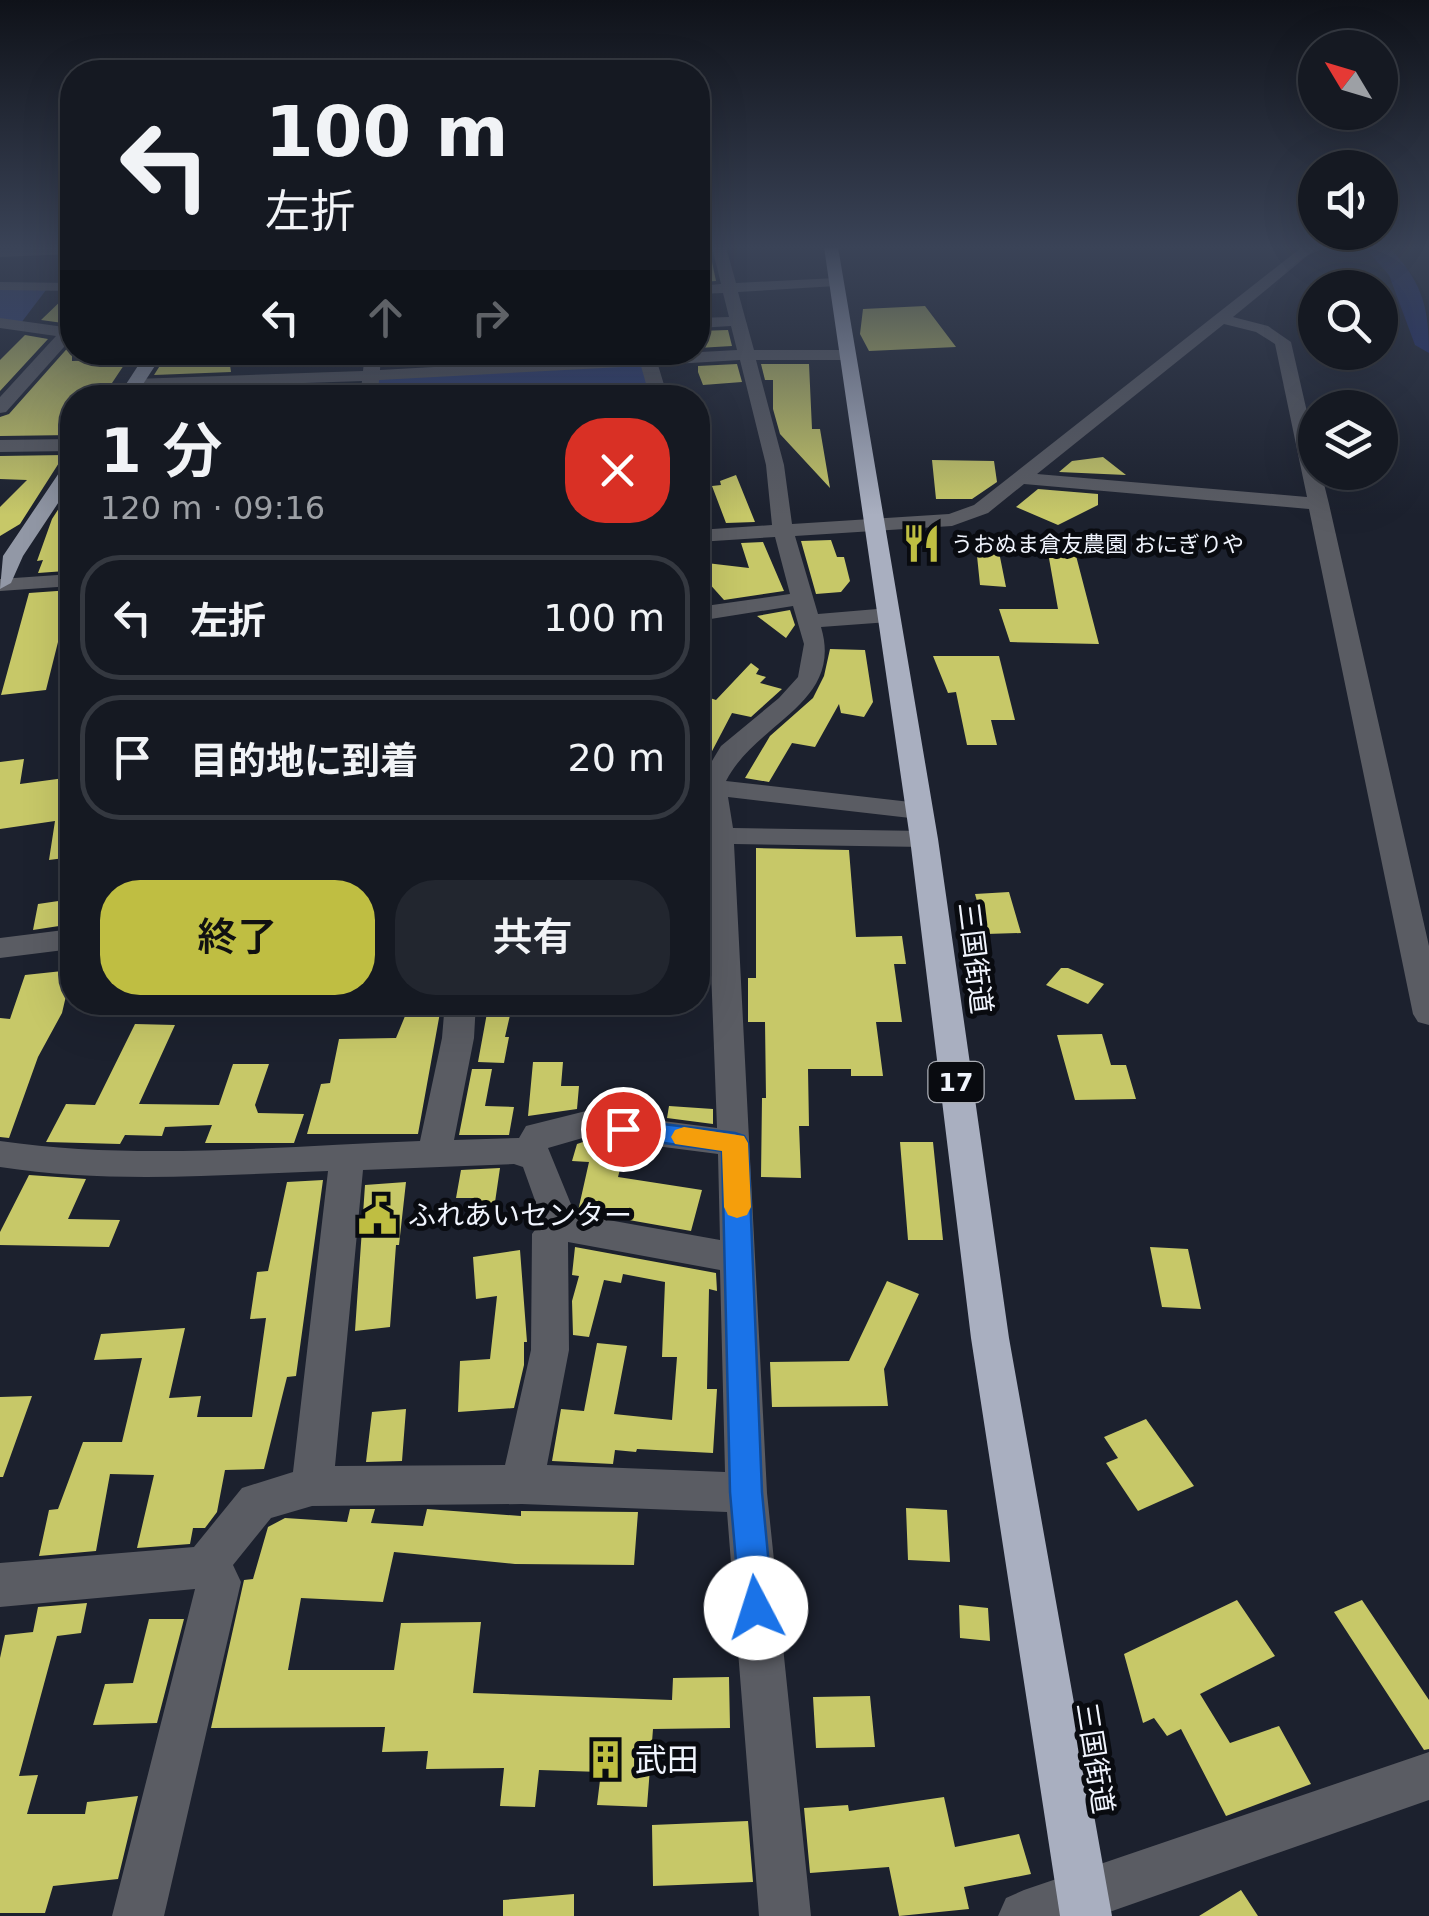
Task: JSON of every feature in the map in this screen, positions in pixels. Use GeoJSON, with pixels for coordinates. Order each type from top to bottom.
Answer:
{"type":"FeatureCollection","features":[{"type":"Feature","properties":{"kind":"highway","name":"三国街道"},"geometry":{"type":"LineString","coordinates":[[844,336],[922,825],[990,1338],[1084,1907]]}},
{"type":"Feature","properties":{"kind":"main road"},"geometry":{"type":"LineString","coordinates":[[0,584],[12,556],[60,494]]}},
{"type":"Feature","properties":{"kind":"street"},"geometry":{"type":"LineString","coordinates":[[710,781],[730,750],[788,703],[810,678],[815,644],[784,530],[775,465],[741,336]]}},
{"type":"Feature","properties":{"kind":"street"},"geometry":{"type":"LineString","coordinates":[[710,534],[952,520],[981,508],[1201,336]]}},
{"type":"Feature","properties":{"kind":"street"},"geometry":{"type":"LineString","coordinates":[[1274,336],[1283,342],[1429,1014]]}},
{"type":"Feature","properties":{"kind":"street"},"geometry":{"type":"LineString","coordinates":[[0,408],[60,344]]}},
{"type":"Feature","properties":{"kind":"street"},"geometry":{"type":"LineString","coordinates":[[710,357],[846,354]]}},
{"type":"Feature","properties":{"kind":"street"},"geometry":{"type":"LineString","coordinates":[[369,385],[371,365]]}},
{"type":"Feature","properties":{"kind":"street"},"geometry":{"type":"LineString","coordinates":[[228,385],[267,374],[370,374],[438,365]]}},
{"type":"Feature","properties":{"kind":"street"},"geometry":{"type":"LineString","coordinates":[[0,446],[60,445]]}},
{"type":"Feature","properties":{"kind":"street"},"geometry":{"type":"LineString","coordinates":[[1021,478],[1318,504]]}},
{"type":"Feature","properties":{"kind":"street"},"geometry":{"type":"LineString","coordinates":[[0,584],[60,581]]}},
{"type":"Feature","properties":{"kind":"street"},"geometry":{"type":"LineString","coordinates":[[710,613],[807,609],[889,615]]}},
{"type":"Feature","properties":{"kind":"street"},"geometry":{"type":"LineString","coordinates":[[710,784],[922,825]]}},
{"type":"Feature","properties":{"kind":"street"},"geometry":{"type":"LineString","coordinates":[[710,809],[735,1143],[746,1492],[785,1916]]}},
{"type":"Feature","properties":{"kind":"street"},"geometry":{"type":"LineString","coordinates":[[713,846],[922,825]]}},
{"type":"Feature","properties":{"kind":"street"},"geometry":{"type":"LineString","coordinates":[[0,948],[60,940]]}},
{"type":"Feature","properties":{"kind":"street"},"geometry":{"type":"LineString","coordinates":[[434,1156],[459,1015]]}},
{"type":"Feature","properties":{"kind":"street"},"geometry":{"type":"LineString","coordinates":[[526,1156],[538,1135],[586,1124],[735,1143]]}},
{"type":"Feature","properties":{"kind":"street"},"geometry":{"type":"LineString","coordinates":[[0,1154],[53,1162],[165,1164],[347,1160],[518,1150],[537,1158],[560,1224]]}},
{"type":"Feature","properties":{"kind":"street"},"geometry":{"type":"LineString","coordinates":[[312,1486],[347,1160]]}},
{"type":"Feature","properties":{"kind":"street"},"geometry":{"type":"LineString","coordinates":[[560,1224],[582,1232],[738,1258]]}},
{"type":"Feature","properties":{"kind":"street"},"geometry":{"type":"LineString","coordinates":[[522,1484],[550,1350],[550,1234],[560,1224]]}},
{"type":"Feature","properties":{"kind":"street"},"geometry":{"type":"LineString","coordinates":[[0,1585],[205,1567],[257,1502],[312,1486],[522,1484],[746,1492]]}},
{"type":"Feature","properties":{"kind":"street"},"geometry":{"type":"LineString","coordinates":[[138,1916],[219,1582],[205,1567]]}},
{"type":"Feature","properties":{"kind":"street"},"geometry":{"type":"LineString","coordinates":[[1024,1916],[1084,1907],[1429,1776]]}},
{"type":"Feature","properties":{"kind":"shaded area"},"geometry":{"type":"Polygon","coordinates":[[[549,365],[649,365],[655,385],[370,385],[370,374],[549,365]]]}},
{"type":"Feature","properties":{"kind":"building"},"geometry":{"type":"Polygon","coordinates":[[[24,336],[48,339],[0,391],[0,360],[24,336]]]}},
{"type":"Feature","properties":{"kind":"building"},"geometry":{"type":"Polygon","coordinates":[[[710,336],[730,336],[732,346],[710,347],[710,336]]]}},
{"type":"Feature","properties":{"kind":"building"},"geometry":{"type":"Polygon","coordinates":[[[861,336],[948,336],[956,347],[869,351],[861,336]]]}},
{"type":"Feature","properties":{"kind":"building"},"geometry":{"type":"Polygon","coordinates":[[[60,357],[60,365],[124,365],[111,385],[60,385],[60,435],[0,436],[0,417],[9,414],[60,357]]]}},
{"type":"Feature","properties":{"kind":"building"},"geometry":{"type":"Polygon","coordinates":[[[737,364],[742,382],[703,385],[698,366],[737,364]]]}},
{"type":"Feature","properties":{"kind":"building"},"geometry":{"type":"Polygon","coordinates":[[[761,364],[809,364],[812,429],[820,429],[830,488],[780,434],[773,409],[773,380],[765,380],[761,364]]]}},
{"type":"Feature","properties":{"kind":"building"},"geometry":{"type":"Polygon","coordinates":[[[160,365],[230,365],[231,372],[154,375],[160,365]]]}},
{"type":"Feature","properties":{"kind":"building"},"geometry":{"type":"Polygon","coordinates":[[[60,455],[60,461],[20,524],[0,536],[0,507],[27,480],[0,479],[0,456],[60,455]]]}},
{"type":"Feature","properties":{"kind":"building"},"geometry":{"type":"Polygon","coordinates":[[[1103,457],[1126,475],[1059,472],[1072,461],[1103,457]]]}},
{"type":"Feature","properties":{"kind":"building"},"geometry":{"type":"Polygon","coordinates":[[[932,460],[994,461],[997,482],[972,499],[936,499],[932,460]]]}},
{"type":"Feature","properties":{"kind":"building"},"geometry":{"type":"Polygon","coordinates":[[[736,475],[755,522],[726,523],[712,486],[736,475]]]}},
{"type":"Feature","properties":{"kind":"building"},"geometry":{"type":"Polygon","coordinates":[[[1038,489],[1098,494],[1098,505],[1058,525],[1016,507],[1038,489]]]}},
{"type":"Feature","properties":{"kind":"building"},"geometry":{"type":"Polygon","coordinates":[[[60,507],[60,571],[38,573],[43,560],[37,561],[60,507]]]}},
{"type":"Feature","properties":{"kind":"building"},"geometry":{"type":"Polygon","coordinates":[[[831,540],[837,557],[844,557],[850,581],[841,592],[816,594],[801,541],[831,540]]]}},
{"type":"Feature","properties":{"kind":"building"},"geometry":{"type":"Polygon","coordinates":[[[763,542],[784,591],[724,600],[710,584],[710,563],[749,568],[741,543],[763,542]]]}},
{"type":"Feature","properties":{"kind":"building"},"geometry":{"type":"Polygon","coordinates":[[[976,546],[998,547],[1006,587],[980,585],[976,546]]]}},
{"type":"Feature","properties":{"kind":"building"},"geometry":{"type":"Polygon","coordinates":[[[1047,547],[1074,548],[1099,644],[1010,642],[999,609],[1058,609],[1047,547]]]}},
{"type":"Feature","properties":{"kind":"building"},"geometry":{"type":"Polygon","coordinates":[[[60,591],[60,634],[46,690],[1,695],[29,593],[60,591]]]}},
{"type":"Feature","properties":{"kind":"building"},"geometry":{"type":"Polygon","coordinates":[[[790,610],[795,625],[786,638],[757,616],[790,610]]]}},
{"type":"Feature","properties":{"kind":"building"},"geometry":{"type":"Polygon","coordinates":[[[830,649],[865,650],[873,702],[864,717],[841,713],[839,704],[815,747],[792,743],[769,782],[745,778],[770,736],[813,698],[824,676],[830,649]]]}},
{"type":"Feature","properties":{"kind":"building"},"geometry":{"type":"Polygon","coordinates":[[[933,656],[999,656],[1015,720],[991,720],[997,745],[967,745],[956,692],[948,693],[933,656]]]}},
{"type":"Feature","properties":{"kind":"building"},"geometry":{"type":"Polygon","coordinates":[[[751,663],[759,669],[756,674],[766,677],[760,683],[782,689],[751,717],[732,713],[710,755],[710,698],[716,700],[751,663]]]}},
{"type":"Feature","properties":{"kind":"building"},"geometry":{"type":"Polygon","coordinates":[[[24,759],[20,784],[60,779],[60,859],[49,860],[55,821],[0,829],[0,762],[24,759]]]}},
{"type":"Feature","properties":{"kind":"building"},"geometry":{"type":"Polygon","coordinates":[[[756,848],[849,850],[856,937],[902,936],[906,964],[894,964],[902,1022],[876,1022],[883,1076],[851,1076],[851,1069],[808,1069],[809,1126],[799,1126],[801,1178],[761,1177],[765,1022],[748,1022],[748,978],[756,978],[756,848]]]}},
{"type":"Feature","properties":{"kind":"building"},"geometry":{"type":"Polygon","coordinates":[[[1009,892],[1021,933],[986,934],[975,894],[1009,892]]]}},
{"type":"Feature","properties":{"kind":"building"},"geometry":{"type":"Polygon","coordinates":[[[60,901],[60,926],[33,930],[38,904],[60,901]]]}},
{"type":"Feature","properties":{"kind":"building"},"geometry":{"type":"Polygon","coordinates":[[[1061,968],[1104,984],[1088,1004],[1046,985],[1061,968]]]}},
{"type":"Feature","properties":{"kind":"building"},"geometry":{"type":"Polygon","coordinates":[[[60,971],[61,1015],[38,1057],[9,1138],[0,1137],[0,1018],[10,1019],[25,975],[60,971]]]}},
{"type":"Feature","properties":{"kind":"building"},"geometry":{"type":"Polygon","coordinates":[[[405,1015],[440,1015],[418,1134],[307,1134],[321,1084],[330,1083],[339,1039],[396,1038],[405,1015]]]}},
{"type":"Feature","properties":{"kind":"building"},"geometry":{"type":"Polygon","coordinates":[[[487,1015],[510,1015],[504,1063],[478,1062],[487,1015]]]}},
{"type":"Feature","properties":{"kind":"building"},"geometry":{"type":"Polygon","coordinates":[[[135,1024],[175,1025],[139,1104],[219,1105],[233,1064],[269,1064],[255,1105],[258,1113],[304,1114],[294,1143],[205,1143],[212,1125],[165,1127],[162,1136],[125,1135],[120,1144],[46,1142],[66,1104],[95,1105],[135,1024]]]}},
{"type":"Feature","properties":{"kind":"building"},"geometry":{"type":"Polygon","coordinates":[[[1102,1034],[1111,1065],[1126,1065],[1136,1099],[1075,1100],[1057,1035],[1102,1034]]]}},
{"type":"Feature","properties":{"kind":"building"},"geometry":{"type":"Polygon","coordinates":[[[533,1062],[563,1062],[561,1086],[579,1086],[577,1109],[528,1116],[533,1062]]]}},
{"type":"Feature","properties":{"kind":"building"},"geometry":{"type":"Polygon","coordinates":[[[472,1069],[492,1069],[485,1106],[514,1107],[509,1135],[459,1135],[472,1069]]]}},
{"type":"Feature","properties":{"kind":"building"},"geometry":{"type":"Polygon","coordinates":[[[669,1106],[713,1109],[713,1124],[667,1118],[669,1106]]]}},
{"type":"Feature","properties":{"kind":"building"},"geometry":{"type":"Polygon","coordinates":[[[586,1141],[626,1146],[618,1177],[702,1190],[691,1231],[578,1211],[589,1162],[572,1161],[577,1144],[586,1141]]]}},
{"type":"Feature","properties":{"kind":"building"},"geometry":{"type":"Polygon","coordinates":[[[900,1142],[933,1142],[943,1240],[908,1240],[900,1142]]]}},
{"type":"Feature","properties":{"kind":"building"},"geometry":{"type":"Polygon","coordinates":[[[500,1168],[494,1209],[471,1209],[473,1198],[456,1198],[461,1170],[500,1168]]]}},
{"type":"Feature","properties":{"kind":"building"},"geometry":{"type":"Polygon","coordinates":[[[29,1175],[86,1179],[68,1219],[120,1220],[109,1247],[0,1245],[0,1232],[29,1175]]]}},
{"type":"Feature","properties":{"kind":"building"},"geometry":{"type":"Polygon","coordinates":[[[323,1180],[296,1376],[287,1377],[264,1469],[225,1470],[217,1512],[205,1528],[193,1528],[190,1544],[137,1548],[154,1475],[110,1474],[96,1551],[39,1556],[49,1510],[58,1509],[83,1442],[122,1442],[142,1358],[94,1360],[101,1334],[185,1328],[169,1398],[201,1396],[197,1417],[252,1417],[266,1318],[250,1319],[257,1272],[268,1271],[287,1182],[323,1180]]]}},
{"type":"Feature","properties":{"kind":"building"},"geometry":{"type":"Polygon","coordinates":[[[406,1182],[396,1245],[390,1327],[355,1331],[365,1185],[406,1182]]]}},
{"type":"Feature","properties":{"kind":"building"},"geometry":{"type":"Polygon","coordinates":[[[575,1247],[716,1273],[717,1291],[709,1289],[707,1389],[717,1389],[713,1453],[615,1450],[613,1464],[552,1461],[561,1409],[584,1411],[597,1343],[627,1346],[614,1414],[672,1420],[677,1357],[662,1357],[665,1282],[623,1274],[621,1283],[604,1280],[589,1337],[573,1335],[572,1301],[579,1276],[572,1275],[575,1247]]]}},
{"type":"Feature","properties":{"kind":"building"},"geometry":{"type":"Polygon","coordinates":[[[1150,1247],[1188,1249],[1201,1309],[1162,1307],[1150,1247]]]}},
{"type":"Feature","properties":{"kind":"building"},"geometry":{"type":"Polygon","coordinates":[[[520,1250],[527,1342],[514,1408],[458,1412],[460,1361],[490,1359],[497,1296],[476,1299],[473,1257],[520,1250]]]}},
{"type":"Feature","properties":{"kind":"building"},"geometry":{"type":"Polygon","coordinates":[[[887,1281],[919,1294],[884,1369],[888,1406],[772,1407],[770,1362],[849,1361],[887,1281]]]}},
{"type":"Feature","properties":{"kind":"building"},"geometry":{"type":"Polygon","coordinates":[[[32,1396],[3,1477],[0,1477],[0,1397],[32,1396]]]}},
{"type":"Feature","properties":{"kind":"building"},"geometry":{"type":"Polygon","coordinates":[[[406,1409],[402,1461],[366,1462],[372,1412],[406,1409]]]}},
{"type":"Feature","properties":{"kind":"building"},"geometry":{"type":"Polygon","coordinates":[[[1146,1419],[1194,1486],[1138,1511],[1106,1463],[1118,1458],[1104,1437],[1146,1419]]]}},
{"type":"Feature","properties":{"kind":"building"},"geometry":{"type":"Polygon","coordinates":[[[906,1508],[947,1510],[950,1562],[908,1560],[906,1508]]]}},
{"type":"Feature","properties":{"kind":"building"},"geometry":{"type":"Polygon","coordinates":[[[350,1509],[375,1509],[371,1523],[423,1526],[427,1509],[521,1516],[521,1511],[638,1512],[634,1565],[515,1564],[394,1552],[383,1602],[301,1598],[288,1670],[394,1670],[401,1623],[481,1622],[473,1693],[672,1700],[673,1678],[729,1677],[730,1728],[653,1729],[647,1807],[597,1805],[601,1772],[539,1770],[535,1807],[500,1806],[504,1768],[426,1769],[428,1751],[382,1752],[385,1727],[211,1728],[244,1580],[253,1579],[268,1527],[285,1518],[347,1522],[350,1509]]]}},
{"type":"Feature","properties":{"kind":"building"},"geometry":{"type":"Polygon","coordinates":[[[1237,1600],[1275,1656],[1200,1694],[1230,1743],[1279,1726],[1311,1784],[1226,1816],[1181,1729],[1167,1736],[1154,1718],[1143,1723],[1124,1654],[1237,1600]]]}},
{"type":"Feature","properties":{"kind":"building"},"geometry":{"type":"Polygon","coordinates":[[[1362,1600],[1429,1700],[1429,1749],[1424,1750],[1334,1612],[1362,1600]]]}},
{"type":"Feature","properties":{"kind":"building"},"geometry":{"type":"Polygon","coordinates":[[[87,1603],[81,1633],[57,1636],[19,1776],[38,1775],[27,1814],[85,1814],[87,1802],[138,1796],[118,1879],[53,1886],[45,1913],[0,1913],[0,1658],[5,1635],[33,1632],[38,1607],[87,1603]]]}},
{"type":"Feature","properties":{"kind":"building"},"geometry":{"type":"Polygon","coordinates":[[[959,1605],[988,1608],[990,1641],[960,1638],[959,1605]]]}},
{"type":"Feature","properties":{"kind":"building"},"geometry":{"type":"Polygon","coordinates":[[[149,1619],[184,1619],[157,1723],[93,1725],[105,1684],[133,1683],[149,1619]]]}},
{"type":"Feature","properties":{"kind":"building"},"geometry":{"type":"Polygon","coordinates":[[[870,1696],[875,1747],[816,1748],[813,1697],[870,1696]]]}},
{"type":"Feature","properties":{"kind":"building"},"geometry":{"type":"Polygon","coordinates":[[[944,1797],[955,1847],[1019,1834],[1031,1874],[964,1887],[969,1909],[899,1916],[889,1867],[810,1873],[804,1808],[848,1805],[849,1811],[944,1797]]]}},
{"type":"Feature","properties":{"kind":"building"},"geometry":{"type":"Polygon","coordinates":[[[748,1821],[753,1882],[653,1886],[652,1825],[748,1821]]]}},
{"type":"Feature","properties":{"kind":"building"},"geometry":{"type":"Polygon","coordinates":[[[1241,1890],[1258,1916],[1199,1916],[1241,1890]]]}},
{"type":"Feature","properties":{"kind":"building"},"geometry":{"type":"Polygon","coordinates":[[[574,1894],[574,1916],[503,1916],[503,1900],[574,1894]]]}},
{"type":"Feature","properties":{"kind":"waterway"},"geometry":{"type":"LineString","coordinates":[[1426,336],[1429,345]]}},
{"type":"Feature","properties":{"kind":"slow traffic"},"geometry":{"type":"LineString","coordinates":[[684,1137],[735,1143],[737,1207]]}},
{"type":"Feature","properties":{"kind":"place","name":"うおぬま倉友農園 おにぎりや"},"geometry":{"type":"Point","coordinates":[921,544]}},
{"type":"Feature","properties":{"kind":"place","name":"ふれあいセンター"},"geometry":{"type":"Point","coordinates":[378,1215]}},
{"type":"Feature","properties":{"kind":"place","name":"武田"},"geometry":{"type":"Point","coordinates":[605,1760]}},
{"type":"Feature","properties":{"kind":"route"},"geometry":{"type":"LineString","coordinates":[[623,1129],[735,1143],[746,1492],[756,1608]]}}]}
